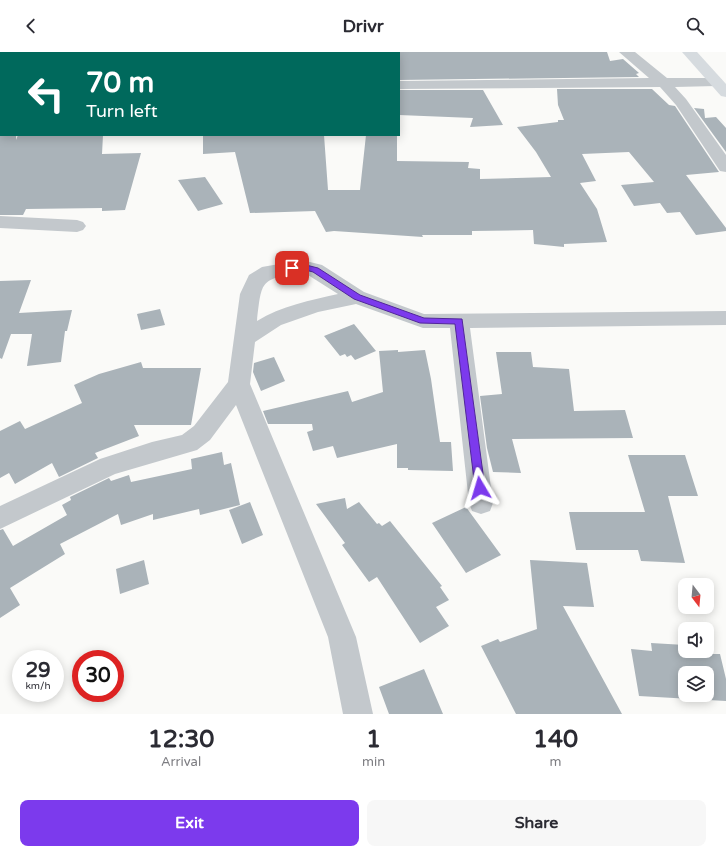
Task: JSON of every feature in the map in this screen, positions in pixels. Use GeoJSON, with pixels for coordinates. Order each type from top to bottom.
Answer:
{"type":"FeatureCollection","features":[{"type":"Feature","properties":{"kind":"highway"},"geometry":{"type":"LineString","coordinates":[[689,52],[721,88]]}},
{"type":"Feature","properties":{"kind":"street"},"geometry":{"type":"LineString","coordinates":[[626,52],[664,83],[681,102],[726,167]]}},
{"type":"Feature","properties":{"kind":"street"},"geometry":{"type":"LineString","coordinates":[[400,85],[664,83],[721,88]]}},
{"type":"Feature","properties":{"kind":"street"},"geometry":{"type":"LineString","coordinates":[[0,222],[77,226]]}},
{"type":"Feature","properties":{"kind":"street"},"geometry":{"type":"LineString","coordinates":[[358,714],[342,637],[239,384],[250,294],[256,280],[269,272],[302,266],[315,270],[357,297],[423,321],[726,318]]}},
{"type":"Feature","properties":{"kind":"street"},"geometry":{"type":"LineString","coordinates":[[245,338],[274,320],[314,306],[357,297]]}},
{"type":"Feature","properties":{"kind":"street"},"geometry":{"type":"LineString","coordinates":[[459,321],[482,503]]}},
{"type":"Feature","properties":{"kind":"street"},"geometry":{"type":"LineString","coordinates":[[0,518],[108,466],[152,452],[189,443],[202,433],[239,384]]}},
{"type":"Feature","properties":{"kind":"building"},"geometry":{"type":"Polygon","coordinates":[[[400,52],[607,52],[610,61],[623,59],[639,73],[636,74],[639,77],[400,80],[400,52]]]}},
{"type":"Feature","properties":{"kind":"building"},"geometry":{"type":"Polygon","coordinates":[[[557,89],[652,89],[669,105],[675,106],[719,172],[686,175],[726,228],[726,231],[696,235],[680,212],[667,213],[660,203],[634,206],[621,185],[654,182],[629,152],[582,154],[596,181],[580,183],[597,209],[607,242],[564,244],[564,247],[534,244],[533,230],[472,231],[472,235],[422,235],[423,237],[334,231],[326,232],[315,211],[250,213],[235,152],[203,154],[203,136],[324,136],[328,190],[360,190],[366,136],[397,136],[397,161],[469,162],[468,168],[480,169],[480,179],[551,177],[536,152],[517,127],[564,120],[558,105],[557,89]]]}},
{"type":"Feature","properties":{"kind":"building"},"geometry":{"type":"Polygon","coordinates":[[[400,90],[483,90],[503,125],[470,127],[473,118],[400,115],[400,90]]]}},
{"type":"Feature","properties":{"kind":"building"},"geometry":{"type":"Polygon","coordinates":[[[694,108],[704,109],[705,118],[716,117],[726,128],[726,152],[694,108]]]}},
{"type":"Feature","properties":{"kind":"building"},"geometry":{"type":"Polygon","coordinates":[[[0,136],[16,136],[16,140],[18,136],[103,136],[102,154],[141,153],[125,210],[102,211],[102,208],[26,209],[23,215],[0,215],[0,136]]]}},
{"type":"Feature","properties":{"kind":"building"},"geometry":{"type":"Polygon","coordinates":[[[205,177],[223,204],[198,211],[178,180],[205,177]]]}},
{"type":"Feature","properties":{"kind":"building"},"geometry":{"type":"Polygon","coordinates":[[[31,280],[19,313],[72,310],[67,331],[65,331],[61,362],[27,366],[32,334],[11,334],[2,359],[0,358],[0,281],[31,280]]]}},
{"type":"Feature","properties":{"kind":"building"},"geometry":{"type":"Polygon","coordinates":[[[160,309],[165,325],[141,330],[137,314],[160,309]]]}},
{"type":"Feature","properties":{"kind":"building"},"geometry":{"type":"Polygon","coordinates":[[[354,324],[376,351],[355,360],[351,355],[347,357],[345,354],[340,356],[324,336],[354,324]]]}},
{"type":"Feature","properties":{"kind":"building"},"geometry":{"type":"Polygon","coordinates":[[[398,350],[398,352],[425,350],[431,379],[440,442],[451,442],[453,471],[408,470],[408,468],[397,468],[397,444],[337,458],[333,446],[313,451],[307,432],[313,430],[312,424],[268,424],[263,411],[348,391],[352,402],[383,392],[379,351],[398,350]]]}},
{"type":"Feature","properties":{"kind":"building"},"geometry":{"type":"Polygon","coordinates":[[[496,352],[531,352],[533,367],[569,369],[574,411],[625,410],[633,438],[512,439],[521,473],[493,472],[487,448],[480,396],[502,394],[496,352]]]}},
{"type":"Feature","properties":{"kind":"building"},"geometry":{"type":"Polygon","coordinates":[[[274,357],[285,381],[261,391],[253,372],[254,363],[274,357]]]}},
{"type":"Feature","properties":{"kind":"building"},"geometry":{"type":"Polygon","coordinates":[[[141,362],[143,368],[201,368],[191,425],[134,425],[139,436],[95,453],[98,458],[59,477],[52,463],[15,484],[9,473],[0,478],[0,431],[20,421],[25,429],[82,403],[74,385],[99,374],[141,362]]]}},
{"type":"Feature","properties":{"kind":"building"},"geometry":{"type":"Polygon","coordinates":[[[222,452],[224,465],[231,463],[240,505],[200,515],[199,509],[153,520],[153,514],[121,525],[118,514],[60,544],[65,554],[10,588],[20,605],[0,618],[0,530],[3,529],[13,546],[67,515],[62,505],[71,500],[70,497],[109,478],[111,481],[129,475],[131,482],[192,469],[191,459],[222,452]]]}},
{"type":"Feature","properties":{"kind":"building"},"geometry":{"type":"Polygon","coordinates":[[[628,455],[685,455],[698,496],[668,496],[685,563],[641,561],[638,550],[576,550],[569,512],[645,512],[628,455]]]}},
{"type":"Feature","properties":{"kind":"building"},"geometry":{"type":"Polygon","coordinates":[[[345,498],[347,509],[359,502],[377,524],[379,523],[382,526],[390,521],[442,586],[440,587],[449,600],[436,607],[449,626],[420,643],[377,577],[369,582],[342,545],[345,543],[316,504],[345,498]]]}},
{"type":"Feature","properties":{"kind":"building"},"geometry":{"type":"Polygon","coordinates":[[[250,502],[263,535],[242,544],[229,510],[250,502]]]}},
{"type":"Feature","properties":{"kind":"building"},"geometry":{"type":"Polygon","coordinates":[[[466,507],[501,555],[466,573],[432,523],[466,507]]]}},
{"type":"Feature","properties":{"kind":"building"},"geometry":{"type":"Polygon","coordinates":[[[144,560],[149,584],[120,594],[116,569],[144,560]]]}},
{"type":"Feature","properties":{"kind":"building"},"geometry":{"type":"Polygon","coordinates":[[[530,560],[587,563],[594,607],[563,606],[622,714],[516,714],[481,646],[498,639],[500,642],[537,629],[530,560]]]}},
{"type":"Feature","properties":{"kind":"building"},"geometry":{"type":"Polygon","coordinates":[[[651,643],[678,645],[678,658],[714,658],[714,654],[720,654],[726,679],[726,701],[714,700],[714,666],[678,666],[678,698],[639,696],[631,649],[652,651],[651,643]]]}},
{"type":"Feature","properties":{"kind":"building"},"geometry":{"type":"Polygon","coordinates":[[[424,669],[443,714],[389,714],[379,687],[424,669]]]}},
{"type":"Feature","properties":{"kind":"route"},"geometry":{"type":"LineString","coordinates":[[292,268],[302,266],[315,270],[357,297],[423,321],[459,321],[480,488]]}}]}
